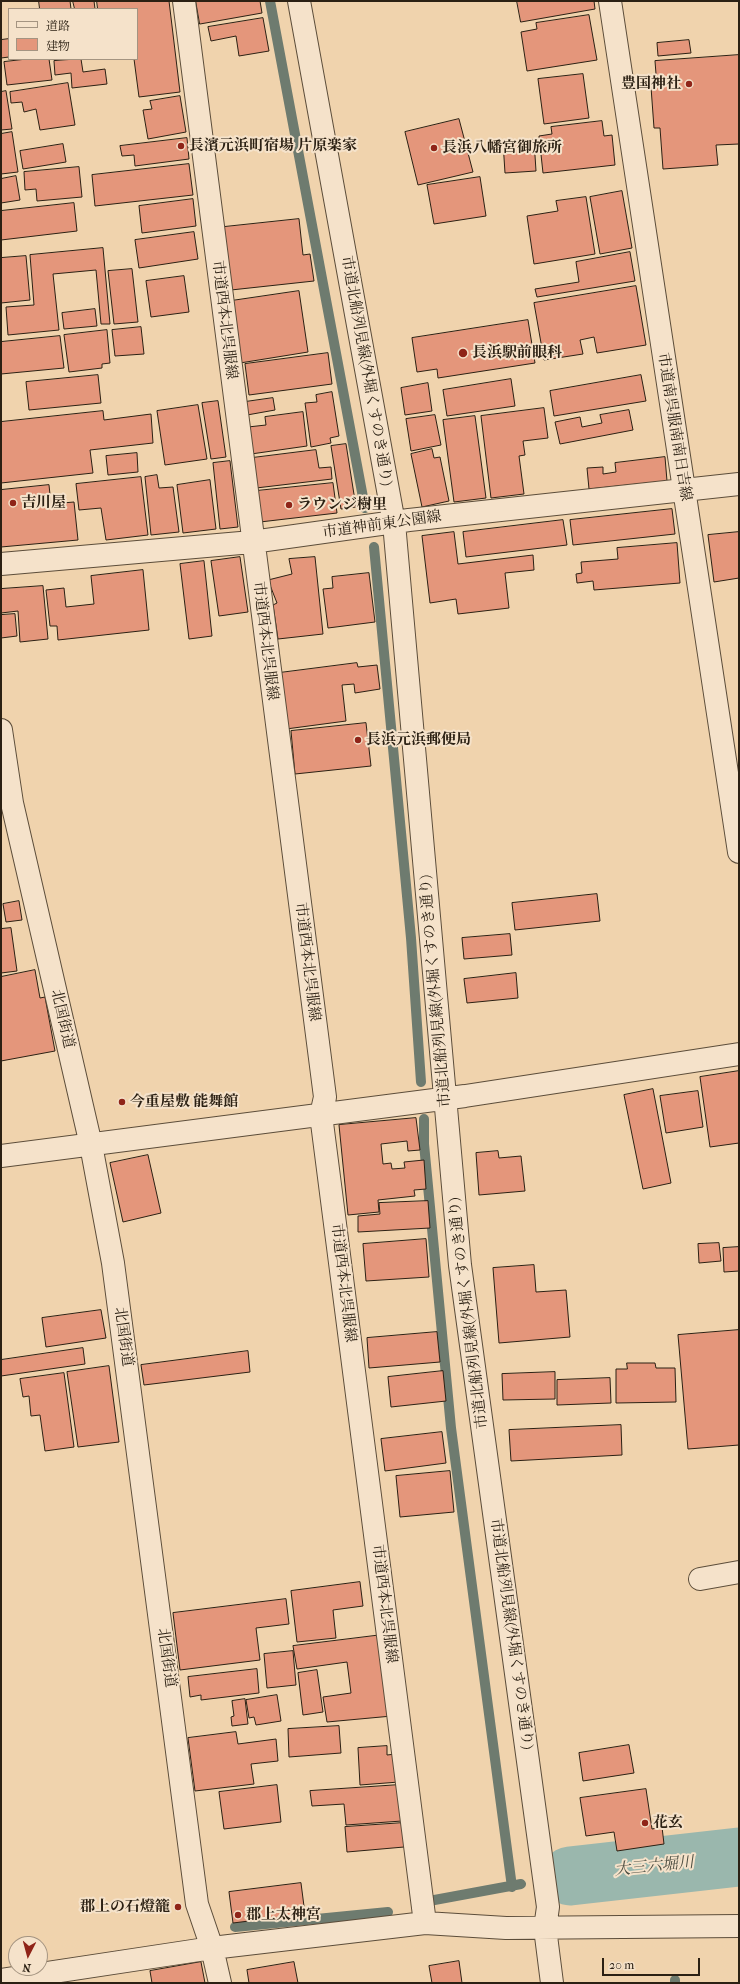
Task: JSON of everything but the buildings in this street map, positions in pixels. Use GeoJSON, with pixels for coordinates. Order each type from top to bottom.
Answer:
{"type":"FeatureCollection","features":[{"type":"Feature","properties":{"kind":"street","name":"市道西本北呉服線"},"geometry":{"type":"LineString","coordinates":[[184,1],[252,542],[325,1097],[321,1115],[425,1923]]}},
{"type":"Feature","properties":{"kind":"street","name":"市道北船列見線(外堀くすのき通り)"},"geometry":{"type":"LineString","coordinates":[[299,1],[394,523],[460,1265],[548,1907],[545,1928],[552,1983]]}},
{"type":"Feature","properties":{"kind":"street","name":"市道南呉服南南日吉線"},"geometry":{"type":"LineString","coordinates":[[610,1],[739,852]]}},
{"type":"Feature","properties":{"kind":"street","name":"市道神前東公園線"},"geometry":{"type":"LineString","coordinates":[[1,564],[252,542],[409,520],[739,484]]}},
{"type":"Feature","properties":{"kind":"street","name":"北国街道"},"geometry":{"type":"LineString","coordinates":[[1,730],[12,803],[91,1146],[113,1263],[197,1904],[212,1948],[220,1983]]}},
{"type":"Feature","properties":{"kind":"street"},"geometry":{"type":"LineString","coordinates":[[1,1156],[91,1146],[321,1115],[739,1054]]}},
{"type":"Feature","properties":{"kind":"street"},"geometry":{"type":"LineString","coordinates":[[700,1579],[739,1572]]}},
{"type":"Feature","properties":{"kind":"street"},"geometry":{"type":"LineString","coordinates":[[1,1980],[212,1948],[425,1923],[506,1928],[739,1926]]}},
{"type":"Feature","properties":{"kind":"waterway"},"geometry":{"type":"LineString","coordinates":[[270,1],[365,508]]}},
{"type":"Feature","properties":{"kind":"waterway"},"geometry":{"type":"LineString","coordinates":[[374,547],[411,938],[421,1082]]}},
{"type":"Feature","properties":{"kind":"waterway"},"geometry":{"type":"LineString","coordinates":[[424,1119],[424,1144],[451,1428],[512,1887]]}},
{"type":"Feature","properties":{"kind":"waterway","name":"大三六堀川"},"geometry":{"type":"LineString","coordinates":[[570,1876],[739,1857]]}},
{"type":"Feature","properties":{"kind":"waterway","name":"大三六堀川"},"geometry":{"type":"LineString","coordinates":[[429,1901],[521,1884]]}},
{"type":"Feature","properties":{"kind":"waterway","name":"大三六堀川"},"geometry":{"type":"LineString","coordinates":[[235,1927],[388,1912]]}},
{"type":"Feature","properties":{"kind":"place","name":"豊国神社"},"geometry":{"type":"Point","coordinates":[689,84]}},
{"type":"Feature","properties":{"kind":"place","name":"長濱元浜町宿場 片原楽家"},"geometry":{"type":"Point","coordinates":[181,146]}},
{"type":"Feature","properties":{"kind":"place","name":"長浜八幡宮御旅所"},"geometry":{"type":"Point","coordinates":[434,148]}},
{"type":"Feature","properties":{"kind":"place","name":"長浜駅前眼科"},"geometry":{"type":"Point","coordinates":[463,353]}},
{"type":"Feature","properties":{"kind":"place","name":"吉川屋"},"geometry":{"type":"Point","coordinates":[13,503]}},
{"type":"Feature","properties":{"kind":"place","name":"ラウンジ樹里"},"geometry":{"type":"Point","coordinates":[289,505]}},
{"type":"Feature","properties":{"kind":"place","name":"長浜元浜郵便局"},"geometry":{"type":"Point","coordinates":[358,740]}},
{"type":"Feature","properties":{"kind":"place","name":"今重屋敷 能舞館"},"geometry":{"type":"Point","coordinates":[122,1102]}},
{"type":"Feature","properties":{"kind":"place","name":"花玄"},"geometry":{"type":"Point","coordinates":[645,1823]}},
{"type":"Feature","properties":{"kind":"place","name":"郡上の石燈籠"},"geometry":{"type":"Point","coordinates":[178,1907]}},
{"type":"Feature","properties":{"kind":"place","name":"郡上太神宮"},"geometry":{"type":"Point","coordinates":[238,1915]}}]}
